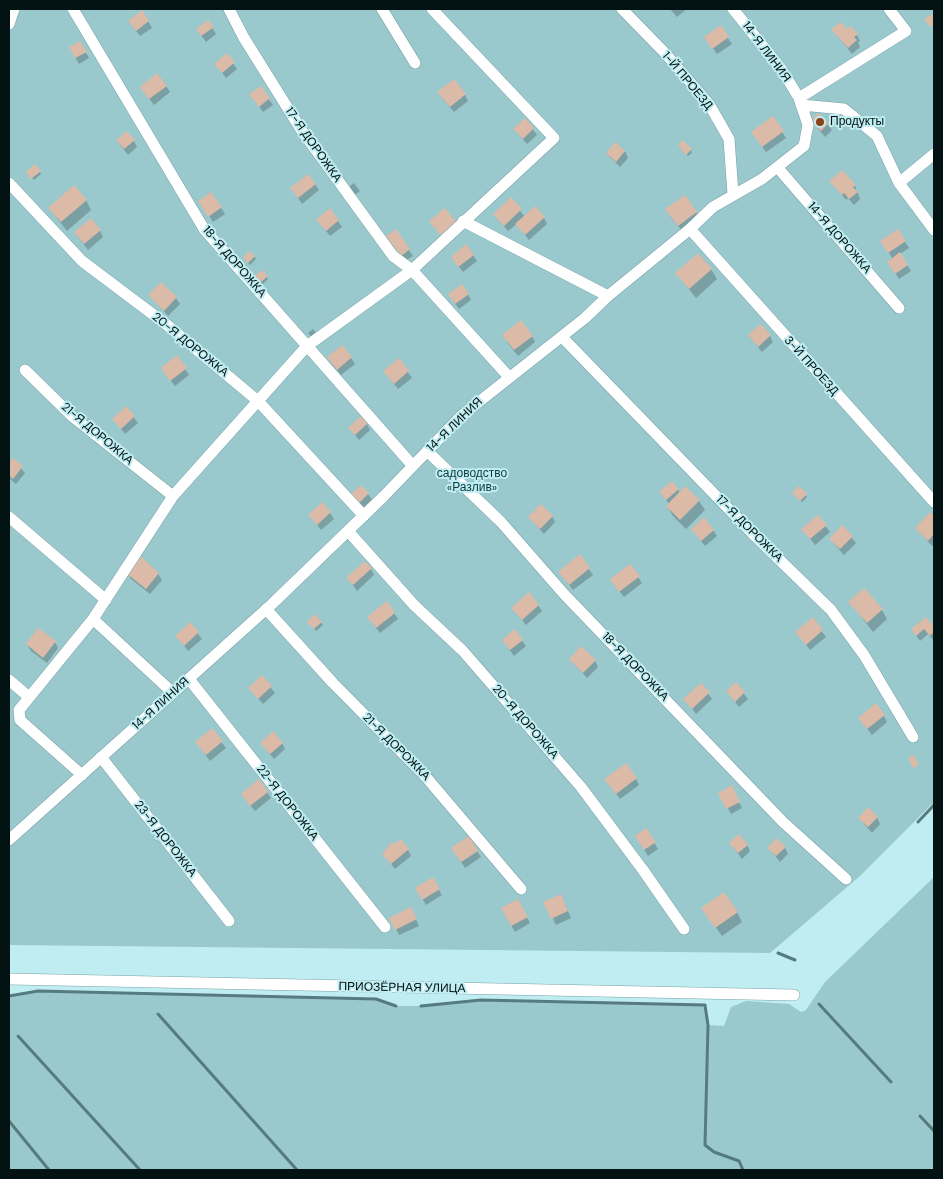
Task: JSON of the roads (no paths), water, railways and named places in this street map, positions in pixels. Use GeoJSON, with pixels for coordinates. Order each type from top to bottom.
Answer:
{"type":"FeatureCollection","features":[{"type":"Feature","properties":{"kind":"street"},"geometry":{"type":"LineString","coordinates":[[9,24],[14,9]]}},
{"type":"Feature","properties":{"kind":"street","name":"18-Я ДОРОЖКА"},"geometry":{"type":"LineString","coordinates":[[73,9],[204,229],[412,466]]}},
{"type":"Feature","properties":{"kind":"street","name":"17-Я ДОРОЖКА"},"geometry":{"type":"LineString","coordinates":[[229,9],[244,38],[302,131],[393,256],[412,270],[510,376]]}},
{"type":"Feature","properties":{"kind":"street"},"geometry":{"type":"LineString","coordinates":[[382,9],[415,63]]}},
{"type":"Feature","properties":{"kind":"street"},"geometry":{"type":"LineString","coordinates":[[82,775],[20,720],[19,710],[93,619],[173,496],[307,346],[412,270],[554,138],[432,9]]}},
{"type":"Feature","properties":{"kind":"street","name":"1-Й ПРОЕЗД"},"geometry":{"type":"LineString","coordinates":[[622,9],[709,104],[729,139],[733,194]]}},
{"type":"Feature","properties":{"kind":"street","name":"14-Я ЛИНИЯ"},"geometry":{"type":"LineString","coordinates":[[9,840],[266,609],[364,516],[461,416],[562,337],[608,296],[690,230],[713,208],[778,168],[804,146],[808,125],[800,101],[782,70],[733,9]]}},
{"type":"Feature","properties":{"kind":"street"},"geometry":{"type":"LineString","coordinates":[[800,101],[906,31],[889,9]]}},
{"type":"Feature","properties":{"kind":"street"},"geometry":{"type":"LineString","coordinates":[[800,101],[844,109],[877,136],[899,183],[934,230]]}},
{"type":"Feature","properties":{"kind":"street"},"geometry":{"type":"LineString","coordinates":[[899,183],[934,154]]}},
{"type":"Feature","properties":{"kind":"street","name":"14-Я ДОРОЖКА"},"geometry":{"type":"LineString","coordinates":[[778,168],[900,308]]}},
{"type":"Feature","properties":{"kind":"street","name":"20-Я ДОРОЖКА"},"geometry":{"type":"LineString","coordinates":[[9,183],[82,261],[166,325],[258,401],[364,516]]}},
{"type":"Feature","properties":{"kind":"street"},"geometry":{"type":"LineString","coordinates":[[463,221],[608,296]]}},
{"type":"Feature","properties":{"kind":"street","name":"3-Й ПРОЕЗД"},"geometry":{"type":"LineString","coordinates":[[690,230],[934,502]]}},
{"type":"Feature","properties":{"kind":"street","name":"17-Я ДОРОЖКА"},"geometry":{"type":"LineString","coordinates":[[562,337],[752,533],[830,610],[864,654],[913,738]]}},
{"type":"Feature","properties":{"kind":"street","name":"21-Я ДОРОЖКА"},"geometry":{"type":"LineString","coordinates":[[25,370],[73,417],[173,496]]}},
{"type":"Feature","properties":{"kind":"street","name":"18-Я ДОРОЖКА"},"geometry":{"type":"LineString","coordinates":[[427,451],[501,522],[564,594],[783,822],[846,880]]}},
{"type":"Feature","properties":{"kind":"street"},"geometry":{"type":"LineString","coordinates":[[9,517],[106,600]]}},
{"type":"Feature","properties":{"kind":"street","name":"20-Я ДОРОЖКА"},"geometry":{"type":"LineString","coordinates":[[348,531],[414,604],[463,651],[581,787],[684,929]]}},
{"type":"Feature","properties":{"kind":"street","name":"21-Я ДОРОЖКА"},"geometry":{"type":"LineString","coordinates":[[266,609],[333,683],[426,777],[521,889]]}},
{"type":"Feature","properties":{"kind":"street"},"geometry":{"type":"LineString","coordinates":[[93,619],[173,693]]}},
{"type":"Feature","properties":{"kind":"street","name":"22-Я ДОРОЖКА"},"geometry":{"type":"LineString","coordinates":[[189,679],[385,927]]}},
{"type":"Feature","properties":{"kind":"street"},"geometry":{"type":"LineString","coordinates":[[9,680],[29,698]]}},
{"type":"Feature","properties":{"kind":"street","name":"23-Я ДОРОЖКА"},"geometry":{"type":"LineString","coordinates":[[101,757],[229,921]]}},
{"type":"Feature","properties":{"kind":"street","name":"ПРИОЗЁРНАЯ УЛИЦА"},"geometry":{"type":"LineString","coordinates":[[9,979],[794,995]]}},
{"type":"Feature","properties":{"kind":"waterway"},"geometry":{"type":"LineString","coordinates":[[918,822],[934,805]]}},
{"type":"Feature","properties":{"kind":"waterway"},"geometry":{"type":"LineString","coordinates":[[778,953],[795,960]]}},
{"type":"Feature","properties":{"kind":"waterway"},"geometry":{"type":"LineString","coordinates":[[9,996],[38,991],[376,999],[396,1006]]}},
{"type":"Feature","properties":{"kind":"waterway"},"geometry":{"type":"LineString","coordinates":[[421,1006],[481,1000],[705,1005],[708,1025],[705,1145],[714,1152],[739,1161],[743,1170]]}},
{"type":"Feature","properties":{"kind":"waterway"},"geometry":{"type":"LineString","coordinates":[[819,1004],[891,1082]]}},
{"type":"Feature","properties":{"kind":"waterway"},"geometry":{"type":"LineString","coordinates":[[158,1014],[297,1170]]}},
{"type":"Feature","properties":{"kind":"waterway"},"geometry":{"type":"LineString","coordinates":[[18,1036],[140,1170]]}},
{"type":"Feature","properties":{"kind":"waterway"},"geometry":{"type":"LineString","coordinates":[[920,1116],[934,1131]]}},
{"type":"Feature","properties":{"kind":"waterway"},"geometry":{"type":"LineString","coordinates":[[9,1121],[49,1170]]}},
{"type":"Feature","properties":{"kind":"place","name":"Продукты"},"geometry":{"type":"Point","coordinates":[820,122]}},
{"type":"Feature","properties":{"kind":"park label","name":"садоводство «Разлив»"},"geometry":{"type":"Point","coordinates":[472,481]}}]}
